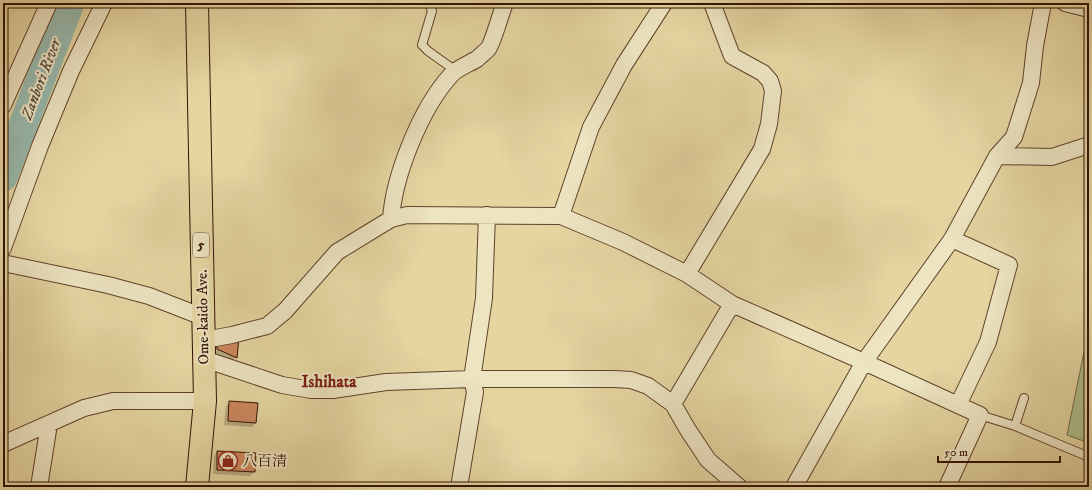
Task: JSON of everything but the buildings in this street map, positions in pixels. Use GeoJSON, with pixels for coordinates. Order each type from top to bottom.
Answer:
{"type":"FeatureCollection","features":[{"type":"Feature","properties":{"kind":"main road","name":"Ome-kaido Ave."},"geometry":{"type":"LineString","coordinates":[[197,3],[205,401],[197,487]]}},
{"type":"Feature","properties":{"kind":"street"},"geometry":{"type":"LineString","coordinates":[[3,105],[7,82],[49,3]]}},
{"type":"Feature","properties":{"kind":"street"},"geometry":{"type":"LineString","coordinates":[[3,248],[40,146],[71,71],[104,3]]}},
{"type":"Feature","properties":{"kind":"street"},"geometry":{"type":"LineString","coordinates":[[392,219],[393,203],[400,176],[417,128],[440,88],[452,73],[477,58],[489,48],[505,3]]}},
{"type":"Feature","properties":{"kind":"street"},"geometry":{"type":"LineString","coordinates":[[561,216],[591,127],[624,65],[664,3]]}},
{"type":"Feature","properties":{"kind":"street"},"geometry":{"type":"LineString","coordinates":[[687,274],[762,149],[769,124],[773,91],[770,81],[763,73],[732,56],[712,3]]}},
{"type":"Feature","properties":{"kind":"street"},"geometry":{"type":"LineString","coordinates":[[794,487],[864,362],[952,239],[997,156],[1014,137],[1031,84],[1042,3]]}},
{"type":"Feature","properties":{"kind":"street"},"geometry":{"type":"LineString","coordinates":[[1065,3],[1089,9]]}},
{"type":"Feature","properties":{"kind":"street"},"geometry":{"type":"LineString","coordinates":[[997,156],[1052,157],[1089,145]]}},
{"type":"Feature","properties":{"kind":"street"},"geometry":{"type":"LineString","coordinates":[[204,349],[232,335],[267,326],[285,311],[337,252],[392,219],[407,215],[561,216],[623,242],[687,274],[732,304],[980,415],[947,487]]}},
{"type":"Feature","properties":{"kind":"street"},"geometry":{"type":"LineString","coordinates":[[459,487],[475,392],[472,378],[484,298],[487,215]]}},
{"type":"Feature","properties":{"kind":"street"},"geometry":{"type":"LineString","coordinates":[[952,239],[1009,265],[988,342],[958,405]]}},
{"type":"Feature","properties":{"kind":"street"},"geometry":{"type":"LineString","coordinates":[[3,263],[108,285],[149,296],[203,317]]}},
{"type":"Feature","properties":{"kind":"street"},"geometry":{"type":"LineString","coordinates":[[673,404],[732,304]]}},
{"type":"Feature","properties":{"kind":"street"},"geometry":{"type":"LineString","coordinates":[[204,349],[282,385],[311,390],[333,390],[380,383],[472,378],[631,380],[648,386],[673,404],[708,460],[739,487]]}},
{"type":"Feature","properties":{"kind":"street"},"geometry":{"type":"LineString","coordinates":[[3,444],[84,408],[113,401],[205,401]]}},
{"type":"Feature","properties":{"kind":"street"},"geometry":{"type":"LineString","coordinates":[[39,487],[49,424]]}},
{"type":"Feature","properties":{"kind":"lane"},"geometry":{"type":"LineString","coordinates":[[429,3],[432,11],[422,45],[456,71]]}},
{"type":"Feature","properties":{"kind":"lane"},"geometry":{"type":"LineString","coordinates":[[1015,426],[1024,398]]}},
{"type":"Feature","properties":{"kind":"lane"},"geometry":{"type":"LineString","coordinates":[[980,415],[1015,426],[1089,457]]}},
{"type":"Feature","properties":{"kind":"green space"},"geometry":{"type":"Polygon","coordinates":[[[1089,328],[1089,443],[1067,435],[1089,328]]]}},
{"type":"Feature","properties":{"kind":"waterway","name":"Zanbori River"},"geometry":{"type":"LineString","coordinates":[[3,177],[70,3]]}},
{"type":"Feature","properties":{"kind":"place","name":"八百清"},"geometry":{"type":"Point","coordinates":[228,461]}},
{"type":"Feature","properties":{"kind":"district","name":"Ishihata"},"geometry":{"type":"Point","coordinates":[329,382]}}]}
